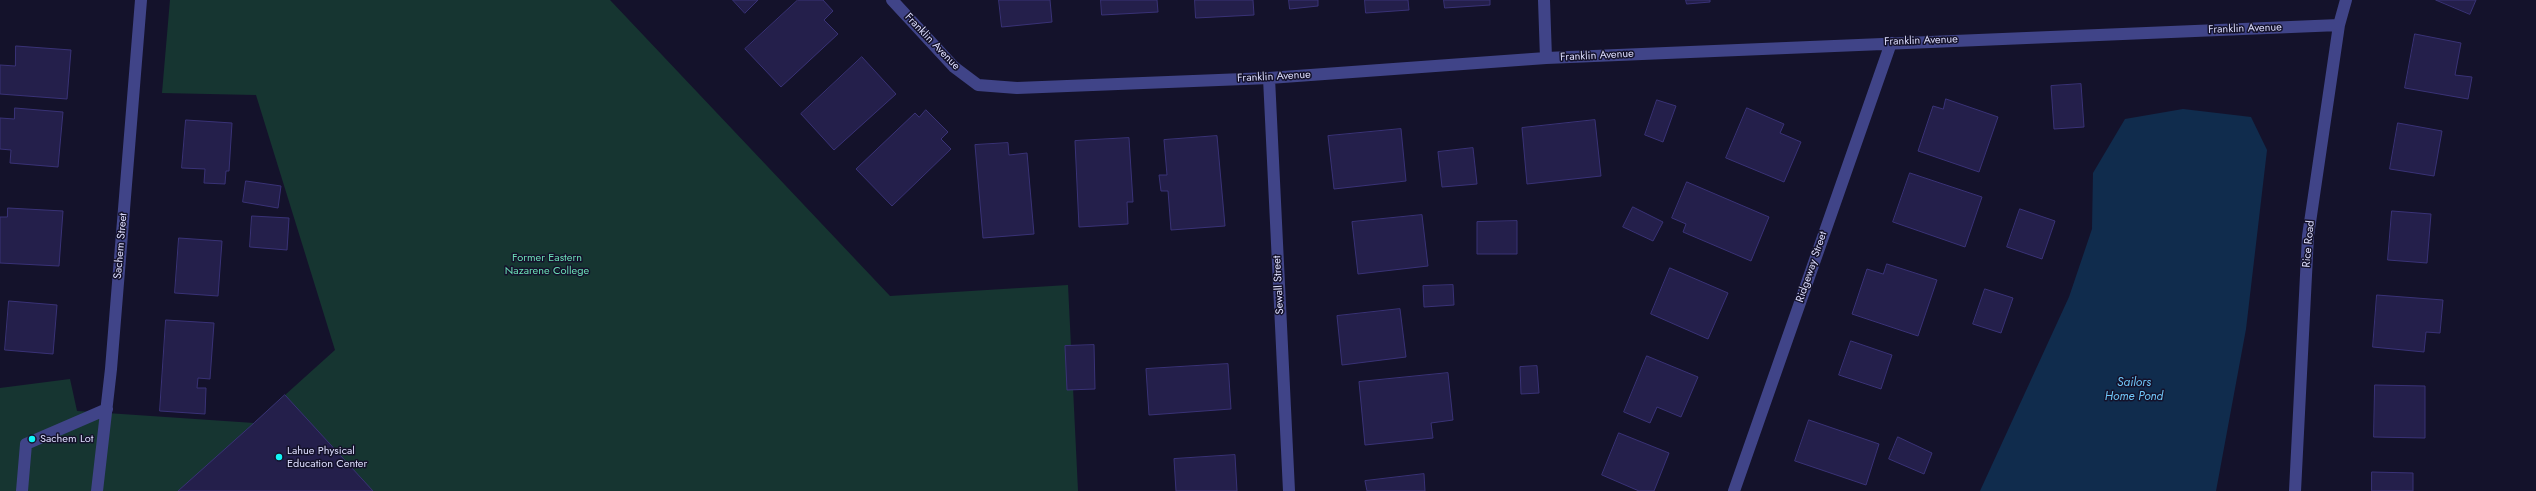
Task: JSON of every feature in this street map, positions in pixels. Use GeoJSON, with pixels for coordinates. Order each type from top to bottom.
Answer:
{"type":"FeatureCollection","features":[{"type":"Feature","properties":{"kind":"street","name":"Sachem Street"},"geometry":{"type":"LineString","coordinates":[[96,491],[106,409],[141,0]]}},
{"type":"Feature","properties":{"kind":"street","name":"Franklin Avenue"},"geometry":{"type":"LineString","coordinates":[[892,0],[954,67],[978,85],[1017,88],[1269,78],[1546,58],[1891,42],[2339,25]]}},
{"type":"Feature","properties":{"kind":"street"},"geometry":{"type":"LineString","coordinates":[[1544,0],[1546,58]]}},
{"type":"Feature","properties":{"kind":"street","name":"Rice Road"},"geometry":{"type":"LineString","coordinates":[[2295,491],[2308,236],[2339,25],[2346,0]]}},
{"type":"Feature","properties":{"kind":"street","name":"Ridgeway Street"},"geometry":{"type":"LineString","coordinates":[[1734,491],[1891,42]]}},
{"type":"Feature","properties":{"kind":"street","name":"Sewall Street"},"geometry":{"type":"LineString","coordinates":[[1269,78],[1289,491]]}},
{"type":"Feature","properties":{"kind":"street"},"geometry":{"type":"LineString","coordinates":[[22,491],[26,444],[106,409]]}},
{"type":"Feature","properties":{"kind":"green space","name":"Former Eastern Nazarene College"},"geometry":{"type":"Polygon","coordinates":[[[170,0],[610,0],[890,296],[1068,285],[1078,491],[0,491],[0,388],[70,379],[77,411],[254,423],[335,350],[256,95],[162,93],[170,0]]]}},
{"type":"Feature","properties":{"kind":"water","name":"Sailors Home Pond"},"geometry":{"type":"Polygon","coordinates":[[[2183,109],[2251,117],[2267,150],[2246,329],[2216,491],[1980,491],[2069,297],[2092,229],[2093,173],[2125,119],[2183,109]]]}},
{"type":"Feature","properties":{"kind":"building"},"geometry":{"type":"Polygon","coordinates":[[[733,0],[758,0],[745,13],[733,0]]]}},
{"type":"Feature","properties":{"kind":"building"},"geometry":{"type":"Polygon","coordinates":[[[798,0],[823,0],[833,11],[824,20],[838,34],[781,87],[745,49],[798,0]]]}},
{"type":"Feature","properties":{"kind":"building"},"geometry":{"type":"Polygon","coordinates":[[[999,0],[1050,0],[1052,22],[1002,27],[999,0]]]}},
{"type":"Feature","properties":{"kind":"building"},"geometry":{"type":"Polygon","coordinates":[[[1101,0],[1157,0],[1158,12],[1102,15],[1101,0]]]}},
{"type":"Feature","properties":{"kind":"building"},"geometry":{"type":"Polygon","coordinates":[[[1195,0],[1253,0],[1254,15],[1196,18],[1195,0]]]}},
{"type":"Feature","properties":{"kind":"building"},"geometry":{"type":"Polygon","coordinates":[[[1289,0],[1318,0],[1318,6],[1290,9],[1289,0]]]}},
{"type":"Feature","properties":{"kind":"building"},"geometry":{"type":"Polygon","coordinates":[[[1365,0],[1408,0],[1409,10],[1366,13],[1365,0]]]}},
{"type":"Feature","properties":{"kind":"building"},"geometry":{"type":"Polygon","coordinates":[[[1444,0],[1490,0],[1490,5],[1445,8],[1444,0]]]}},
{"type":"Feature","properties":{"kind":"building"},"geometry":{"type":"Polygon","coordinates":[[[1686,0],[1710,0],[1710,2],[1687,4],[1686,0]]]}},
{"type":"Feature","properties":{"kind":"building"},"geometry":{"type":"Polygon","coordinates":[[[2436,0],[2476,0],[2470,14],[2436,0]]]}},
{"type":"Feature","properties":{"kind":"building"},"geometry":{"type":"Polygon","coordinates":[[[2415,34],[2461,43],[2455,75],[2472,77],[2468,99],[2405,88],[2415,34]]]}},
{"type":"Feature","properties":{"kind":"building"},"geometry":{"type":"Polygon","coordinates":[[[16,46],[71,50],[67,99],[0,94],[0,65],[15,66],[16,46]]]}},
{"type":"Feature","properties":{"kind":"building"},"geometry":{"type":"Polygon","coordinates":[[[862,57],[896,94],[834,150],[801,114],[862,57]]]}},
{"type":"Feature","properties":{"kind":"building"},"geometry":{"type":"Polygon","coordinates":[[[2081,84],[2084,127],[2054,129],[2051,86],[2081,84]]]}},
{"type":"Feature","properties":{"kind":"building"},"geometry":{"type":"Polygon","coordinates":[[[1946,99],[1998,117],[1979,172],[1918,151],[1933,106],[1943,109],[1946,99]]]}},
{"type":"Feature","properties":{"kind":"building"},"geometry":{"type":"Polygon","coordinates":[[[1657,100],[1676,106],[1663,142],[1645,135],[1657,100]]]}},
{"type":"Feature","properties":{"kind":"building"},"geometry":{"type":"Polygon","coordinates":[[[15,108],[63,112],[58,167],[10,163],[11,150],[0,149],[0,118],[14,119],[15,108]]]}},
{"type":"Feature","properties":{"kind":"building"},"geometry":{"type":"Polygon","coordinates":[[[1747,108],[1784,124],[1780,133],[1801,142],[1784,182],[1726,158],[1747,108]]]}},
{"type":"Feature","properties":{"kind":"building"},"geometry":{"type":"Polygon","coordinates":[[[926,110],[948,132],[941,139],[951,149],[892,206],[856,169],[915,113],[919,117],[926,110]]]}},
{"type":"Feature","properties":{"kind":"building"},"geometry":{"type":"Polygon","coordinates":[[[186,120],[232,123],[229,171],[226,171],[225,184],[204,183],[205,169],[182,168],[186,120]]]}},
{"type":"Feature","properties":{"kind":"building"},"geometry":{"type":"Polygon","coordinates":[[[1595,120],[1601,176],[1527,184],[1522,128],[1595,120]]]}},
{"type":"Feature","properties":{"kind":"building"},"geometry":{"type":"Polygon","coordinates":[[[2398,123],[2442,131],[2434,176],[2390,169],[2398,123]]]}},
{"type":"Feature","properties":{"kind":"building"},"geometry":{"type":"Polygon","coordinates":[[[1401,129],[1406,181],[1334,189],[1328,136],[1401,129]]]}},
{"type":"Feature","properties":{"kind":"building"},"geometry":{"type":"Polygon","coordinates":[[[1217,136],[1225,226],[1171,230],[1168,191],[1161,191],[1159,175],[1167,175],[1164,140],[1217,136]]]}},
{"type":"Feature","properties":{"kind":"building"},"geometry":{"type":"Polygon","coordinates":[[[1129,138],[1133,202],[1127,202],[1128,224],[1079,227],[1075,141],[1129,138]]]}},
{"type":"Feature","properties":{"kind":"building"},"geometry":{"type":"Polygon","coordinates":[[[1008,143],[1009,155],[1027,153],[1034,234],[983,238],[975,145],[1008,143]]]}},
{"type":"Feature","properties":{"kind":"building"},"geometry":{"type":"Polygon","coordinates":[[[1473,148],[1477,184],[1442,187],[1438,152],[1473,148]]]}},
{"type":"Feature","properties":{"kind":"building"},"geometry":{"type":"Polygon","coordinates":[[[1910,173],[1982,197],[1965,247],[1893,222],[1910,173]]]}},
{"type":"Feature","properties":{"kind":"building"},"geometry":{"type":"Polygon","coordinates":[[[246,181],[281,186],[278,208],[243,202],[246,181]]]}},
{"type":"Feature","properties":{"kind":"building"},"geometry":{"type":"Polygon","coordinates":[[[1687,182],[1769,217],[1751,261],[1683,232],[1686,224],[1672,218],[1687,182]]]}},
{"type":"Feature","properties":{"kind":"building"},"geometry":{"type":"Polygon","coordinates":[[[1633,207],[1663,222],[1653,241],[1623,227],[1633,207]]]}},
{"type":"Feature","properties":{"kind":"building"},"geometry":{"type":"Polygon","coordinates":[[[8,208],[63,211],[59,266],[0,263],[0,217],[7,217],[8,208]]]}},
{"type":"Feature","properties":{"kind":"building"},"geometry":{"type":"Polygon","coordinates":[[[2020,209],[2055,221],[2042,259],[2007,247],[2020,209]]]}},
{"type":"Feature","properties":{"kind":"building"},"geometry":{"type":"Polygon","coordinates":[[[2392,211],[2431,214],[2427,263],[2388,260],[2392,211]]]}},
{"type":"Feature","properties":{"kind":"building"},"geometry":{"type":"Polygon","coordinates":[[[1422,215],[1428,266],[1358,274],[1352,222],[1422,215]]]}},
{"type":"Feature","properties":{"kind":"building"},"geometry":{"type":"Polygon","coordinates":[[[252,216],[289,218],[287,250],[250,247],[252,216]]]}},
{"type":"Feature","properties":{"kind":"building"},"geometry":{"type":"Polygon","coordinates":[[[1517,221],[1517,254],[1477,254],[1477,222],[1517,221]]]}},
{"type":"Feature","properties":{"kind":"building"},"geometry":{"type":"Polygon","coordinates":[[[179,238],[222,241],[218,296],[175,293],[179,238]]]}},
{"type":"Feature","properties":{"kind":"building"},"geometry":{"type":"Polygon","coordinates":[[[1887,264],[1937,280],[1918,336],[1852,314],[1867,269],[1883,274],[1887,264]]]}},
{"type":"Feature","properties":{"kind":"building"},"geometry":{"type":"Polygon","coordinates":[[[1670,268],[1728,293],[1708,339],[1651,314],[1670,268]]]}},
{"type":"Feature","properties":{"kind":"building"},"geometry":{"type":"Polygon","coordinates":[[[1453,285],[1454,305],[1424,307],[1423,286],[1453,285]]]}},
{"type":"Feature","properties":{"kind":"building"},"geometry":{"type":"Polygon","coordinates":[[[1985,289],[2013,298],[2001,333],[1973,324],[1985,289]]]}},
{"type":"Feature","properties":{"kind":"building"},"geometry":{"type":"Polygon","coordinates":[[[2377,295],[2443,300],[2440,333],[2426,332],[2424,352],[2373,347],[2377,295]]]}},
{"type":"Feature","properties":{"kind":"building"},"geometry":{"type":"Polygon","coordinates":[[[9,301],[57,305],[53,354],[5,350],[9,301]]]}},
{"type":"Feature","properties":{"kind":"building"},"geometry":{"type":"Polygon","coordinates":[[[1400,309],[1406,357],[1342,365],[1337,316],[1400,309]]]}},
{"type":"Feature","properties":{"kind":"building"},"geometry":{"type":"Polygon","coordinates":[[[166,320],[214,323],[210,379],[198,378],[197,388],[206,388],[205,414],[160,411],[166,320]]]}},
{"type":"Feature","properties":{"kind":"building"},"geometry":{"type":"Polygon","coordinates":[[[1851,341],[1892,355],[1881,389],[1839,375],[1851,341]]]}},
{"type":"Feature","properties":{"kind":"building"},"geometry":{"type":"Polygon","coordinates":[[[1094,345],[1095,389],[1067,390],[1065,346],[1094,345]]]}},
{"type":"Feature","properties":{"kind":"building"},"geometry":{"type":"Polygon","coordinates":[[[1647,356],[1698,377],[1681,417],[1657,407],[1650,423],[1624,412],[1647,356]]]}},
{"type":"Feature","properties":{"kind":"building"},"geometry":{"type":"Polygon","coordinates":[[[1228,364],[1231,409],[1149,415],[1146,369],[1228,364]]]}},
{"type":"Feature","properties":{"kind":"building"},"geometry":{"type":"Polygon","coordinates":[[[1537,366],[1539,393],[1521,394],[1520,367],[1537,366]]]}},
{"type":"Feature","properties":{"kind":"building"},"geometry":{"type":"Polygon","coordinates":[[[1448,373],[1453,420],[1431,423],[1433,438],[1365,445],[1359,382],[1448,373]]]}},
{"type":"Feature","properties":{"kind":"building"},"geometry":{"type":"Polygon","coordinates":[[[2375,385],[2425,386],[2425,438],[2374,437],[2375,385]]]}},
{"type":"Feature","properties":{"kind":"building","name":"Lahue Physical Education Center"},"geometry":{"type":"Polygon","coordinates":[[[285,395],[373,491],[178,491],[254,423],[285,395]]]}},
{"type":"Feature","properties":{"kind":"building"},"geometry":{"type":"Polygon","coordinates":[[[1809,420],[1879,444],[1866,485],[1795,461],[1809,420]]]}},
{"type":"Feature","properties":{"kind":"building"},"geometry":{"type":"Polygon","coordinates":[[[1619,433],[1669,453],[1654,491],[1639,491],[1602,475],[1619,433]]]}},
{"type":"Feature","properties":{"kind":"building"},"geometry":{"type":"Polygon","coordinates":[[[1898,437],[1932,453],[1924,474],[1889,459],[1898,437]]]}},
{"type":"Feature","properties":{"kind":"building"},"geometry":{"type":"Polygon","coordinates":[[[1235,455],[1237,491],[1176,491],[1174,459],[1235,455]]]}},
{"type":"Feature","properties":{"kind":"building"},"geometry":{"type":"Polygon","coordinates":[[[2372,472],[2413,473],[2413,491],[2372,491],[2372,472]]]}},
{"type":"Feature","properties":{"kind":"building"},"geometry":{"type":"Polygon","coordinates":[[[1424,474],[1425,491],[1367,491],[1365,481],[1424,474]]]}},
{"type":"Feature","properties":{"kind":"place","name":"Sachem Lot"},"geometry":{"type":"Point","coordinates":[32,439]}},
{"type":"Feature","properties":{"kind":"place","name":"Lahue Physical Education Center"},"geometry":{"type":"Point","coordinates":[279,457]}}]}
